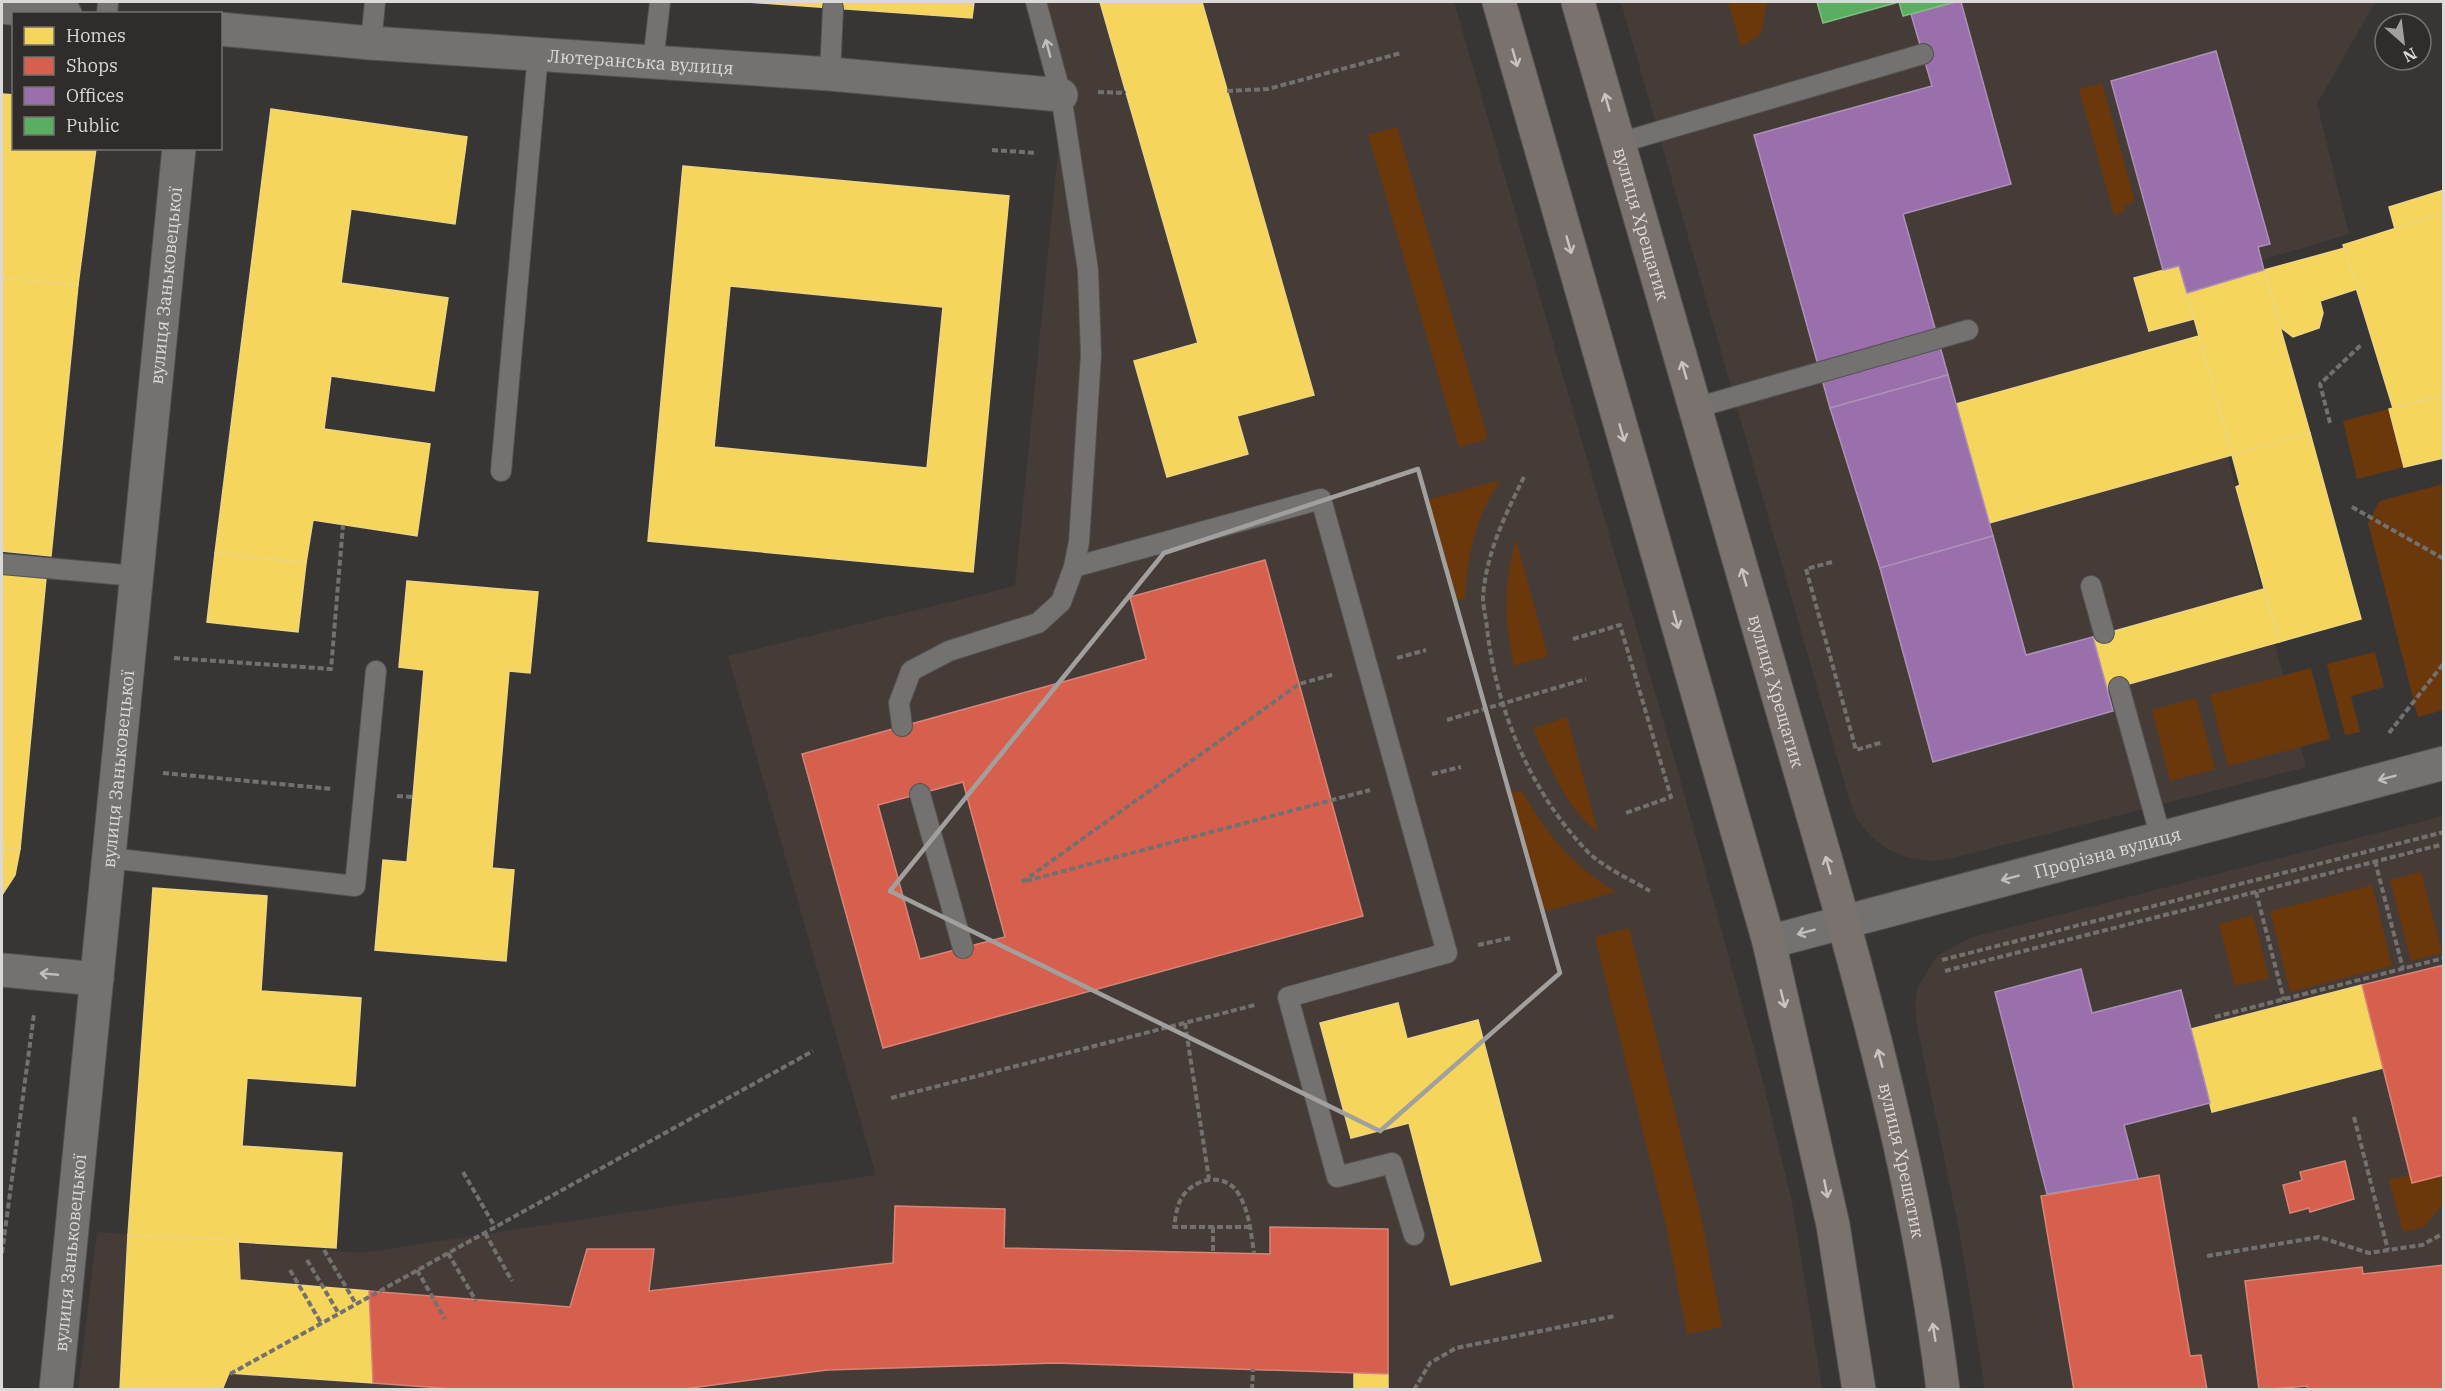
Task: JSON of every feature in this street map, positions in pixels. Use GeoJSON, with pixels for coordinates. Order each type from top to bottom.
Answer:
{"type":"FeatureCollection","features":[{"type":"Feature","properties":{"kind":"main road"},"geometry":{"type":"LineString","coordinates":[[1498,2],[1769,942],[1824,1182],[1859,1389]]}},
{"type":"Feature","properties":{"kind":"main road","name":"вулиця Хрещатик"},"geometry":{"type":"LineString","coordinates":[[1578,2],[1844,922],[1884,1076],[1911,1203],[1942,1389]]}},
{"type":"Feature","properties":{"kind":"street"},"geometry":{"type":"LineString","coordinates":[[2,7],[47,12]]}},
{"type":"Feature","properties":{"kind":"street","name":"Лютеранська вулиця"},"geometry":{"type":"LineString","coordinates":[[222,29],[371,43],[830,74],[1076,94]]}},
{"type":"Feature","properties":{"kind":"street","name":"вулиця Заньковецької"},"geometry":{"type":"LineString","coordinates":[[62,1389],[97,979],[179,150]]}},
{"type":"Feature","properties":{"kind":"street","name":"Прорізна вулиця"},"geometry":{"type":"LineString","coordinates":[[1769,942],[2444,763]]}},
{"type":"Feature","properties":{"kind":"street"},"geometry":{"type":"LineString","coordinates":[[2,970],[97,979]]}},
{"type":"Feature","properties":{"kind":"lane"},"geometry":{"type":"LineString","coordinates":[[371,43],[375,2]]}},
{"type":"Feature","properties":{"kind":"lane"},"geometry":{"type":"LineString","coordinates":[[653,62],[660,2]]}},
{"type":"Feature","properties":{"kind":"lane"},"geometry":{"type":"LineString","coordinates":[[902,726],[899,703],[912,671],[949,651],[1038,623],[1061,602],[1074,567],[1079,542],[1091,355],[1088,270],[1076,94],[1036,2]]}},
{"type":"Feature","properties":{"kind":"lane"},"geometry":{"type":"LineString","coordinates":[[830,74],[833,8]]}},
{"type":"Feature","properties":{"kind":"lane"},"geometry":{"type":"LineString","coordinates":[[501,471],[538,54]]}},
{"type":"Feature","properties":{"kind":"lane"},"geometry":{"type":"LineString","coordinates":[[1619,143],[1923,54]]}},
{"type":"Feature","properties":{"kind":"lane"},"geometry":{"type":"LineString","coordinates":[[1695,408],[1968,330]]}},
{"type":"Feature","properties":{"kind":"lane"},"geometry":{"type":"LineString","coordinates":[[1074,567],[1321,499],[1447,953],[1288,997],[1337,1177],[1392,1163],[1414,1235]]}},
{"type":"Feature","properties":{"kind":"lane"},"geometry":{"type":"LineString","coordinates":[[2,564],[136,576]]}},
{"type":"Feature","properties":{"kind":"lane"},"geometry":{"type":"LineString","coordinates":[[2091,586],[2104,633]]}},
{"type":"Feature","properties":{"kind":"lane"},"geometry":{"type":"LineString","coordinates":[[109,858],[355,886],[376,671]]}},
{"type":"Feature","properties":{"kind":"lane"},"geometry":{"type":"LineString","coordinates":[[2119,687],[2161,838]]}},
{"type":"Feature","properties":{"kind":"lane"},"geometry":{"type":"LineString","coordinates":[[920,794],[963,948]]}},
{"type":"Feature","properties":{"kind":"path"},"geometry":{"type":"LineString","coordinates":[[1227,91],[1268,89],[1401,53]]}},
{"type":"Feature","properties":{"kind":"path"},"geometry":{"type":"LineString","coordinates":[[1076,94],[1126,93]]}},
{"type":"Feature","properties":{"kind":"path"},"geometry":{"type":"LineString","coordinates":[[2330,423],[2320,384],[2362,344]]}},
{"type":"Feature","properties":{"kind":"path"},"geometry":{"type":"LineString","coordinates":[[1524,477],[1497,530],[1483,597],[1490,652],[1502,704],[1531,774],[1565,825],[1590,855],[1650,891]]}},
{"type":"Feature","properties":{"kind":"path"},"geometry":{"type":"LineString","coordinates":[[2352,507],[2444,559]]}},
{"type":"Feature","properties":{"kind":"path"},"geometry":{"type":"LineString","coordinates":[[174,658],[331,669],[343,525]]}},
{"type":"Feature","properties":{"kind":"path"},"geometry":{"type":"LineString","coordinates":[[1832,561],[1806,569],[1828,652],[1856,750],[1883,742]]}},
{"type":"Feature","properties":{"kind":"path"},"geometry":{"type":"LineString","coordinates":[[1573,639],[1620,626],[1671,797],[1626,813]]}},
{"type":"Feature","properties":{"kind":"path"},"geometry":{"type":"LineString","coordinates":[[2389,733],[2444,663]]}},
{"type":"Feature","properties":{"kind":"path"},"geometry":{"type":"LineString","coordinates":[[1447,720],[1586,679]]}},
{"type":"Feature","properties":{"kind":"path"},"geometry":{"type":"LineString","coordinates":[[1299,684],[1022,882],[1331,799]]}},
{"type":"Feature","properties":{"kind":"path"},"geometry":{"type":"LineString","coordinates":[[163,773],[413,797]]}},
{"type":"Feature","properties":{"kind":"path"},"geometry":{"type":"LineString","coordinates":[[1942,960],[2444,832]]}},
{"type":"Feature","properties":{"kind":"path"},"geometry":{"type":"LineString","coordinates":[[1945,971],[2444,844]]}},
{"type":"Feature","properties":{"kind":"path"},"geometry":{"type":"LineString","coordinates":[[2375,861],[2403,969]]}},
{"type":"Feature","properties":{"kind":"path"},"geometry":{"type":"LineString","coordinates":[[2256,892],[2283,1000]]}},
{"type":"Feature","properties":{"kind":"path"},"geometry":{"type":"LineString","coordinates":[[2215,1017],[2444,958]]}},
{"type":"Feature","properties":{"kind":"path"},"geometry":{"type":"LineString","coordinates":[[891,1098],[1288,997]]}},
{"type":"Feature","properties":{"kind":"path"},"geometry":{"type":"LineString","coordinates":[[2,1253],[35,1010]]}},
{"type":"Feature","properties":{"kind":"path"},"geometry":{"type":"LineString","coordinates":[[1185,1023],[1209,1179]]}},
{"type":"Feature","properties":{"kind":"path"},"geometry":{"type":"LineString","coordinates":[[230,1374],[813,1051]]}},
{"type":"Feature","properties":{"kind":"path"},"geometry":{"type":"LineString","coordinates":[[2354,1117],[2388,1250]]}},
{"type":"Feature","properties":{"kind":"path"},"geometry":{"type":"LineString","coordinates":[[464,1172],[495,1227]]}},
{"type":"Feature","properties":{"kind":"path"},"geometry":{"type":"LineString","coordinates":[[1250,1227],[1174,1227],[1176,1210],[1185,1193],[1209,1179],[1224,1181],[1235,1190],[1250,1227],[1254,1253]]}},
{"type":"Feature","properties":{"kind":"path"},"geometry":{"type":"LineString","coordinates":[[1213,1227],[1213,1253]]}},
{"type":"Feature","properties":{"kind":"path"},"geometry":{"type":"LineString","coordinates":[[485,1233],[512,1281]]}},
{"type":"Feature","properties":{"kind":"path"},"geometry":{"type":"LineString","coordinates":[[2207,1256],[2319,1237],[2369,1253],[2422,1245],[2444,1233]]}},
{"type":"Feature","properties":{"kind":"path"},"geometry":{"type":"LineString","coordinates":[[324,1250],[356,1304]]}},
{"type":"Feature","properties":{"kind":"path"},"geometry":{"type":"LineString","coordinates":[[448,1253],[476,1301]]}},
{"type":"Feature","properties":{"kind":"path"},"geometry":{"type":"LineString","coordinates":[[307,1260],[339,1314]]}},
{"type":"Feature","properties":{"kind":"path"},"geometry":{"type":"LineString","coordinates":[[290,1270],[321,1323]]}},
{"type":"Feature","properties":{"kind":"path"},"geometry":{"type":"LineString","coordinates":[[417,1270],[445,1319]]}},
{"type":"Feature","properties":{"kind":"path"},"geometry":{"type":"LineString","coordinates":[[1414,1389],[1430,1363],[1456,1348],[1615,1316]]}},
{"type":"Feature","properties":{"kind":"path"},"geometry":{"type":"LineString","coordinates":[[1252,1369],[1252,1389]]}},
{"type":"Feature","properties":{"kind":"highlighted area"},"geometry":{"type":"Polygon","coordinates":[[[1418,469],[1560,973],[1380,1131],[890,891],[1164,553],[1418,469]]]}},
{"type":"Feature","properties":{"kind":"shaded area"},"geometry":{"type":"Polygon","coordinates":[[[1025,2],[1454,2],[1675,761],[1762,1078],[1792,1202],[1822,1389],[78,1390],[97,1232],[361,1253],[876,1175],[728,656],[1015,586],[1060,133],[1025,2]]]}},
{"type":"Feature","properties":{"kind":"shaded area"},"geometry":{"type":"Polygon","coordinates":[[[1621,2],[2375,2],[2317,104],[2349,234],[2184,283],[2306,767],[1953,858],[1931,861],[1909,858],[1889,850],[1871,836],[1857,819],[1849,799],[1621,2]]]}},
{"type":"Feature","properties":{"kind":"shaded area"},"geometry":{"type":"Polygon","coordinates":[[[1728,2],[1767,2],[1761,34],[1741,47],[1728,2]]]}},
{"type":"Feature","properties":{"kind":"shaded area"},"geometry":{"type":"Polygon","coordinates":[[[2102,83],[2135,202],[2124,205],[2125,211],[2114,215],[2079,89],[2102,83]]]}},
{"type":"Feature","properties":{"kind":"shaded area"},"geometry":{"type":"Polygon","coordinates":[[[1397,127],[1488,439],[1459,447],[1368,135],[1397,127]]]}},
{"type":"Feature","properties":{"kind":"shaded area"},"geometry":{"type":"Polygon","coordinates":[[[2389,409],[2404,467],[2357,479],[2343,421],[2389,409]]]}},
{"type":"Feature","properties":{"kind":"shaded area"},"geometry":{"type":"Polygon","coordinates":[[[1500,480],[1484,508],[1474,536],[1465,598],[1454,601],[1427,500],[1500,480]]]}},
{"type":"Feature","properties":{"kind":"shaded area"},"geometry":{"type":"Polygon","coordinates":[[[2443,484],[2443,710],[2418,717],[2368,523],[2380,501],[2443,484]]]}},
{"type":"Feature","properties":{"kind":"shaded area"},"geometry":{"type":"Polygon","coordinates":[[[1516,540],[1548,656],[1514,666],[1508,634],[1506,603],[1509,572],[1516,540]]]}},
{"type":"Feature","properties":{"kind":"shaded area"},"geometry":{"type":"Polygon","coordinates":[[[2375,652],[2384,687],[2351,696],[2360,732],[2345,735],[2327,664],[2375,652]]]}},
{"type":"Feature","properties":{"kind":"shaded area"},"geometry":{"type":"Polygon","coordinates":[[[2311,668],[2330,739],[2228,766],[2210,695],[2311,668]]]}},
{"type":"Feature","properties":{"kind":"shaded area"},"geometry":{"type":"Polygon","coordinates":[[[2196,698],[2215,769],[2170,781],[2152,710],[2196,698]]]}},
{"type":"Feature","properties":{"kind":"shaded area"},"geometry":{"type":"Polygon","coordinates":[[[1567,717],[1598,832],[1577,811],[1559,785],[1533,729],[1567,717]]]}},
{"type":"Feature","properties":{"kind":"shaded area"},"geometry":{"type":"Polygon","coordinates":[[[1521,790],[1561,847],[1586,871],[1616,892],[1542,912],[1509,793],[1521,790]]]}},
{"type":"Feature","properties":{"kind":"shaded area"},"geometry":{"type":"Polygon","coordinates":[[[2443,816],[2443,1389],[1985,1389],[1959,1230],[1917,1025],[1915,1006],[1918,987],[1937,956],[1969,938],[2443,816]]]}},
{"type":"Feature","properties":{"kind":"shaded area"},"geometry":{"type":"Polygon","coordinates":[[[2421,872],[2442,953],[2411,961],[2390,880],[2421,872]]]}},
{"type":"Feature","properties":{"kind":"shaded area"},"geometry":{"type":"Polygon","coordinates":[[[2372,885],[2392,966],[2290,992],[2270,911],[2372,885]]]}},
{"type":"Feature","properties":{"kind":"shaded area"},"geometry":{"type":"Polygon","coordinates":[[[2253,915],[2269,978],[2235,986],[2219,924],[2253,915]]]}},
{"type":"Feature","properties":{"kind":"shaded area"},"geometry":{"type":"Polygon","coordinates":[[[1629,928],[1702,1221],[1722,1327],[1687,1334],[1665,1221],[1595,937],[1629,928]]]}},
{"type":"Feature","properties":{"kind":"shaded area"},"geometry":{"type":"Polygon","coordinates":[[[2410,1175],[2443,1175],[2443,1204],[2424,1227],[2403,1232],[2389,1180],[2410,1175]]]}},
{"type":"Feature","properties":{"kind":"building: Homes"},"geometry":{"type":"Polygon","coordinates":[[[747,2],[974,2],[972,18],[747,2]]]}},
{"type":"Feature","properties":{"kind":"building: Homes"},"geometry":{"type":"Polygon","coordinates":[[[1100,2],[1202,2],[1314,395],[1237,416],[1248,454],[1167,477],[1134,361],[1198,343],[1100,2]]]}},
{"type":"Feature","properties":{"kind":"building: Homes"},"geometry":{"type":"Polygon","coordinates":[[[2,94],[12,95],[12,150],[96,150],[78,285],[2,278],[2,94]]]}},
{"type":"Feature","properties":{"kind":"building: Homes"},"geometry":{"type":"Polygon","coordinates":[[[271,109],[467,137],[455,224],[351,209],[341,283],[448,298],[434,391],[331,376],[324,429],[430,444],[417,536],[313,520],[306,563],[215,553],[271,109]]]}},
{"type":"Feature","properties":{"kind":"building: Homes"},"geometry":{"type":"Polygon","coordinates":[[[683,166],[1009,196],[973,572],[648,541],[683,166]],[[730,286],[714,447],[927,468],[943,307],[730,286]]]}},
{"type":"Feature","properties":{"kind":"building: Homes"},"geometry":{"type":"Polygon","coordinates":[[[2444,190],[2444,214],[2395,229],[2389,207],[2444,190]]]}},
{"type":"Feature","properties":{"kind":"building: Homes"},"geometry":{"type":"Polygon","coordinates":[[[2441,214],[2444,222],[2444,395],[2393,408],[2343,245],[2441,214]]]}},
{"type":"Feature","properties":{"kind":"building: Homes"},"geometry":{"type":"Polygon","coordinates":[[[2345,248],[2357,289],[2320,301],[2323,313],[2319,328],[2293,337],[2280,327],[2264,270],[2345,248]]]}},
{"type":"Feature","properties":{"kind":"building: Homes"},"geometry":{"type":"Polygon","coordinates":[[[2179,266],[2194,319],[2149,331],[2134,278],[2179,266]]]}},
{"type":"Feature","properties":{"kind":"building: Homes"},"geometry":{"type":"Polygon","coordinates":[[[2264,270],[2310,433],[2232,455],[2187,293],[2264,270]]]}},
{"type":"Feature","properties":{"kind":"building: Homes"},"geometry":{"type":"Polygon","coordinates":[[[2,278],[78,285],[51,556],[2,551],[2,278]]]}},
{"type":"Feature","properties":{"kind":"building: Homes"},"geometry":{"type":"Polygon","coordinates":[[[2199,336],[2232,455],[1989,523],[1956,404],[2199,336]]]}},
{"type":"Feature","properties":{"kind":"building: Homes"},"geometry":{"type":"Polygon","coordinates":[[[2444,395],[2444,458],[2404,467],[2389,409],[2444,395]]]}},
{"type":"Feature","properties":{"kind":"building: Homes"},"geometry":{"type":"Polygon","coordinates":[[[2310,433],[2361,619],[2279,642],[2236,487],[2240,485],[2232,455],[2310,433]]]}},
{"type":"Feature","properties":{"kind":"building: Homes"},"geometry":{"type":"Polygon","coordinates":[[[215,553],[306,563],[298,632],[207,622],[215,553]]]}},
{"type":"Feature","properties":{"kind":"building: Homes"},"geometry":{"type":"Polygon","coordinates":[[[2,574],[46,578],[20,849],[2,848],[2,574]]]}},
{"type":"Feature","properties":{"kind":"building: Homes"},"geometry":{"type":"Polygon","coordinates":[[[407,581],[538,592],[530,673],[509,671],[492,868],[514,870],[506,961],[375,950],[383,860],[407,862],[413,797],[424,670],[399,667],[407,581]]]}},
{"type":"Feature","properties":{"kind":"building: Homes"},"geometry":{"type":"Polygon","coordinates":[[[2264,589],[2279,642],[2107,690],[2093,637],[2264,589]]]}},
{"type":"Feature","properties":{"kind":"building: Homes"},"geometry":{"type":"Polygon","coordinates":[[[2,848],[20,849],[15,875],[2,895],[2,848]]]}},
{"type":"Feature","properties":{"kind":"building: Homes"},"geometry":{"type":"Polygon","coordinates":[[[153,888],[267,896],[261,991],[361,998],[355,1086],[247,1078],[242,1146],[342,1153],[336,1248],[128,1235],[153,888]]]}},
{"type":"Feature","properties":{"kind":"building: Homes"},"geometry":{"type":"Polygon","coordinates":[[[2362,985],[2383,1068],[2212,1112],[2191,1029],[2362,985]]]}},
{"type":"Feature","properties":{"kind":"building: Homes"},"geometry":{"type":"Polygon","coordinates":[[[1398,1003],[1407,1039],[1478,1020],[1541,1261],[1451,1285],[1409,1123],[1351,1138],[1320,1023],[1398,1003]]]}},
{"type":"Feature","properties":{"kind":"building: Homes"},"geometry":{"type":"Polygon","coordinates":[[[128,1235],[238,1240],[240,1280],[369,1291],[373,1383],[229,1373],[222,1390],[120,1390],[128,1235]]]}},
{"type":"Feature","properties":{"kind":"building: Homes"},"geometry":{"type":"Polygon","coordinates":[[[1354,1373],[1388,1374],[1388,1390],[1354,1390],[1354,1373]]]}},
{"type":"Feature","properties":{"kind":"building: Shops"},"geometry":{"type":"Polygon","coordinates":[[[1265,560],[1363,916],[883,1048],[802,754],[1146,659],[1130,597],[1265,560]],[[963,782],[878,805],[920,959],[1005,937],[963,782]]]}},
{"type":"Feature","properties":{"kind":"building: Shops"},"geometry":{"type":"Polygon","coordinates":[[[2444,965],[2444,1175],[2412,1183],[2362,985],[2444,965]]]}},
{"type":"Feature","properties":{"kind":"building: Shops"},"geometry":{"type":"Polygon","coordinates":[[[2345,1161],[2354,1199],[2310,1212],[2309,1208],[2290,1213],[2283,1185],[2302,1180],[2300,1172],[2345,1161]]]}},
{"type":"Feature","properties":{"kind":"building: Shops"},"geometry":{"type":"Polygon","coordinates":[[[2159,1175],[2190,1356],[2201,1355],[2207,1390],[2074,1390],[2041,1196],[2159,1175]]]}},
{"type":"Feature","properties":{"kind":"building: Shops"},"geometry":{"type":"Polygon","coordinates":[[[895,1206],[1005,1209],[1004,1248],[1270,1254],[1270,1227],[1388,1229],[1388,1374],[1055,1363],[827,1370],[676,1390],[469,1390],[373,1383],[369,1291],[570,1307],[587,1249],[654,1249],[649,1291],[893,1263],[895,1206]]]}},
{"type":"Feature","properties":{"kind":"building: Shops"},"geometry":{"type":"Polygon","coordinates":[[[2444,1265],[2444,1390],[2308,1390],[2307,1386],[2259,1390],[2245,1281],[2362,1267],[2363,1274],[2444,1265]]]}},
{"type":"Feature","properties":{"kind":"building: Offices"},"geometry":{"type":"Polygon","coordinates":[[[1961,2],[2011,184],[1903,214],[1948,375],[1830,408],[1754,135],[1932,86],[1911,14],[1961,2]]]}},
{"type":"Feature","properties":{"kind":"building: Offices"},"geometry":{"type":"Polygon","coordinates":[[[2216,51],[2270,244],[2258,247],[2264,270],[2187,293],[2179,266],[2163,270],[2111,81],[2216,51]]]}},
{"type":"Feature","properties":{"kind":"building: Offices"},"geometry":{"type":"Polygon","coordinates":[[[1948,375],[1993,536],[1880,568],[1830,408],[1948,375]]]}},
{"type":"Feature","properties":{"kind":"building: Offices"},"geometry":{"type":"Polygon","coordinates":[[[1993,536],[2026,655],[2093,637],[2113,711],[1933,762],[1880,568],[1993,536]]]}},
{"type":"Feature","properties":{"kind":"building: Offices"},"geometry":{"type":"Polygon","coordinates":[[[2081,969],[2092,1013],[2181,990],[2210,1103],[2124,1125],[2138,1179],[2047,1194],[1995,992],[2081,969]]]}},
{"type":"Feature","properties":{"kind":"building: Public"},"geometry":{"type":"Polygon","coordinates":[[[1817,2],[1899,2],[1823,23],[1817,2]]]}},
{"type":"Feature","properties":{"kind":"building: Public"},"geometry":{"type":"Polygon","coordinates":[[[1899,2],[1955,2],[1903,16],[1899,2]]]}}]}
